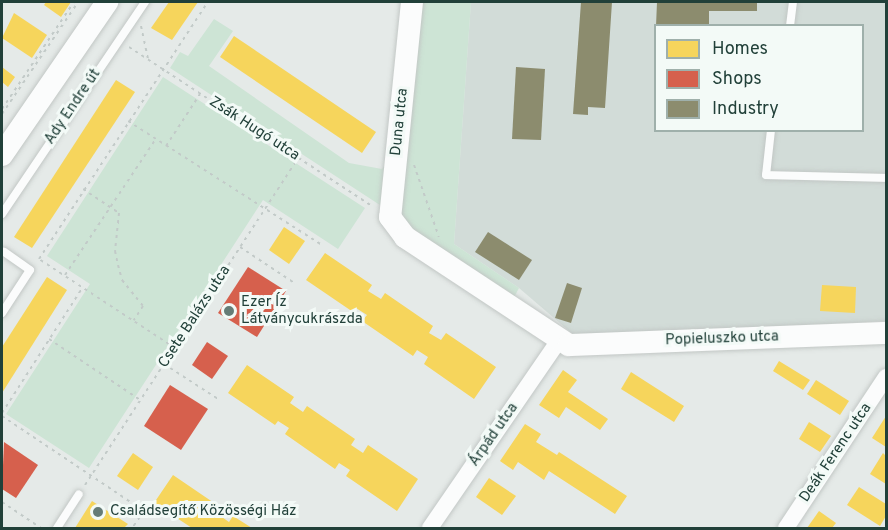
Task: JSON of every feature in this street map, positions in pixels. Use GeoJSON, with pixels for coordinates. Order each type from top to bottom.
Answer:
{"type":"FeatureCollection","features":[{"type":"Feature","properties":{"kind":"street","name":"Ady Endre út"},"geometry":{"type":"LineString","coordinates":[[2,155],[107,2]]}},
{"type":"Feature","properties":{"kind":"street","name":"Duna utca"},"geometry":{"type":"LineString","coordinates":[[390,218],[412,2]]}},
{"type":"Feature","properties":{"kind":"street"},"geometry":{"type":"LineString","coordinates":[[390,218],[405,237],[558,342]]}},
{"type":"Feature","properties":{"kind":"street","name":"Popieluszko utca"},"geometry":{"type":"LineString","coordinates":[[558,342],[569,345],[886,333]]}},
{"type":"Feature","properties":{"kind":"street","name":"Árpád utca"},"geometry":{"type":"LineString","coordinates":[[430,528],[558,342]]}},
{"type":"Feature","properties":{"kind":"street","name":"Deák Ferenc utca"},"geometry":{"type":"LineString","coordinates":[[786,528],[886,378]]}},
{"type":"Feature","properties":{"kind":"lane","name":"Ady Endre út"},"geometry":{"type":"LineString","coordinates":[[2,214],[145,2]]}},
{"type":"Feature","properties":{"kind":"lane"},"geometry":{"type":"LineString","coordinates":[[790,24],[793,2]]}},
{"type":"Feature","properties":{"kind":"lane"},"geometry":{"type":"LineString","coordinates":[[771,132],[766,175],[886,178]]}},
{"type":"Feature","properties":{"kind":"lane"},"geometry":{"type":"LineString","coordinates":[[2,253],[30,270],[2,313]]}},
{"type":"Feature","properties":{"kind":"lane"},"geometry":{"type":"LineString","coordinates":[[57,528],[79,495]]}},
{"type":"Feature","properties":{"kind":"path"},"geometry":{"type":"LineString","coordinates":[[2,110],[76,2]]}},
{"type":"Feature","properties":{"kind":"path"},"geometry":{"type":"LineString","coordinates":[[2,114],[76,2]]}},
{"type":"Feature","properties":{"kind":"path"},"geometry":{"type":"LineString","coordinates":[[175,348],[39,259],[208,2]]}},
{"type":"Feature","properties":{"kind":"path"},"geometry":{"type":"LineString","coordinates":[[138,12],[148,59]]}},
{"type":"Feature","properties":{"kind":"path","name":"Zsák Hugó utca"},"geometry":{"type":"LineString","coordinates":[[119,40],[390,218]]}},
{"type":"Feature","properties":{"kind":"path"},"geometry":{"type":"LineString","coordinates":[[166,146],[200,94]]}},
{"type":"Feature","properties":{"kind":"path"},"geometry":{"type":"LineString","coordinates":[[128,121],[322,245]]}},
{"type":"Feature","properties":{"kind":"path"},"geometry":{"type":"LineString","coordinates":[[66,275],[156,139]]}},
{"type":"Feature","properties":{"kind":"path"},"geometry":{"type":"LineString","coordinates":[[412,157],[449,268]]}},
{"type":"Feature","properties":{"kind":"path","name":"Csete Balázs utca"},"geometry":{"type":"LineString","coordinates":[[91,476],[298,158]]}},
{"type":"Feature","properties":{"kind":"path"},"geometry":{"type":"LineString","coordinates":[[83,189],[119,213],[115,251],[118,265],[122,280],[143,306],[134,320]]}},
{"type":"Feature","properties":{"kind":"path"},"geometry":{"type":"LineString","coordinates":[[240,247],[296,284]]}},
{"type":"Feature","properties":{"kind":"path"},"geometry":{"type":"LineString","coordinates":[[83,287],[2,414],[144,511],[132,528]]}},
{"type":"Feature","properties":{"kind":"path"},"geometry":{"type":"LineString","coordinates":[[49,339],[140,400]]}},
{"type":"Feature","properties":{"kind":"path"},"geometry":{"type":"LineString","coordinates":[[164,364],[218,399]]}},
{"type":"Feature","properties":{"kind":"path"},"geometry":{"type":"LineString","coordinates":[[2,502],[41,528]]}},
{"type":"Feature","properties":{"kind":"shaded area"},"geometry":{"type":"Polygon","coordinates":[[[471,2],[886,2],[886,321],[575,336],[519,288],[454,244],[471,2]]]}},
{"type":"Feature","properties":{"kind":"green space"},"geometry":{"type":"Polygon","coordinates":[[[416,2],[471,2],[454,244],[519,288],[510,305],[406,232],[396,216],[416,2]]]}},
{"type":"Feature","properties":{"kind":"green space"},"geometry":{"type":"Polygon","coordinates":[[[214,19],[233,31],[209,66],[349,163],[382,169],[390,157],[386,209],[170,68],[180,52],[188,56],[214,19]]]}},
{"type":"Feature","properties":{"kind":"green space"},"geometry":{"type":"Polygon","coordinates":[[[163,77],[365,208],[338,249],[263,200],[89,468],[6,414],[90,284],[47,256],[163,77]]]}},
{"type":"Feature","properties":{"kind":"building: Homes"},"geometry":{"type":"Polygon","coordinates":[[[46,2],[71,2],[61,17],[44,5],[46,2]]]}},
{"type":"Feature","properties":{"kind":"building: Homes"},"geometry":{"type":"Polygon","coordinates":[[[169,2],[198,2],[172,40],[151,28],[169,2]]]}},
{"type":"Feature","properties":{"kind":"building: Homes"},"geometry":{"type":"Polygon","coordinates":[[[14,13],[47,35],[32,58],[2,38],[14,13]]]}},
{"type":"Feature","properties":{"kind":"building: Homes"},"geometry":{"type":"Polygon","coordinates":[[[234,36],[376,132],[362,153],[220,57],[234,36]]]}},
{"type":"Feature","properties":{"kind":"building: Homes"},"geometry":{"type":"Polygon","coordinates":[[[2,67],[15,77],[8,87],[2,82],[2,67]]]}},
{"type":"Feature","properties":{"kind":"building: Homes"},"geometry":{"type":"Polygon","coordinates":[[[116,80],[135,92],[32,248],[14,237],[116,80]]]}},
{"type":"Feature","properties":{"kind":"building: Homes"},"geometry":{"type":"Polygon","coordinates":[[[284,227],[305,241],[289,264],[269,250],[284,227]]]}},
{"type":"Feature","properties":{"kind":"building: Homes"},"geometry":{"type":"Polygon","coordinates":[[[325,253],[372,285],[368,291],[381,299],[385,293],[433,326],[429,333],[441,340],[446,333],[496,367],[474,399],[424,364],[428,357],[417,350],[413,356],[362,321],[367,315],[356,308],[353,312],[306,280],[325,253]]]}},
{"type":"Feature","properties":{"kind":"building: Homes"},"geometry":{"type":"Polygon","coordinates":[[[47,277],[67,290],[2,393],[2,347],[47,277]]]}},
{"type":"Feature","properties":{"kind":"building: Homes"},"geometry":{"type":"Polygon","coordinates":[[[822,285],[856,287],[855,313],[820,311],[822,285]]]}},
{"type":"Feature","properties":{"kind":"building: Homes"},"geometry":{"type":"Polygon","coordinates":[[[779,361],[810,380],[803,390],[773,371],[779,361]]]}},
{"type":"Feature","properties":{"kind":"building: Homes"},"geometry":{"type":"Polygon","coordinates":[[[247,365],[294,397],[290,403],[303,412],[307,406],[355,439],[351,445],[363,453],[368,445],[418,479],[397,511],[346,476],[350,470],[339,463],[335,469],[285,434],[289,428],[278,421],[275,425],[228,393],[247,365]]]}},
{"type":"Feature","properties":{"kind":"building: Homes"},"geometry":{"type":"Polygon","coordinates":[[[563,370],[577,380],[568,392],[608,419],[600,430],[566,407],[559,418],[539,405],[563,370]]]}},
{"type":"Feature","properties":{"kind":"building: Homes"},"geometry":{"type":"Polygon","coordinates":[[[631,372],[684,406],[674,422],[621,389],[631,372]]]}},
{"type":"Feature","properties":{"kind":"building: Homes"},"geometry":{"type":"Polygon","coordinates":[[[816,380],[849,401],[840,415],[807,394],[816,380]]]}},
{"type":"Feature","properties":{"kind":"building: Homes"},"geometry":{"type":"Polygon","coordinates":[[[886,416],[886,447],[872,438],[886,416]]]}},
{"type":"Feature","properties":{"kind":"building: Homes"},"geometry":{"type":"Polygon","coordinates":[[[809,422],[831,436],[820,452],[799,439],[809,422]]]}},
{"type":"Feature","properties":{"kind":"building: Homes"},"geometry":{"type":"Polygon","coordinates":[[[525,424],[541,434],[536,442],[557,455],[559,452],[627,496],[615,514],[549,471],[544,480],[518,462],[513,470],[500,461],[525,424]]]}},
{"type":"Feature","properties":{"kind":"building: Homes"},"geometry":{"type":"Polygon","coordinates":[[[133,453],[153,467],[138,490],[117,476],[133,453]]]}},
{"type":"Feature","properties":{"kind":"building: Homes"},"geometry":{"type":"Polygon","coordinates":[[[883,453],[886,456],[886,484],[870,474],[883,453]]]}},
{"type":"Feature","properties":{"kind":"building: Homes"},"geometry":{"type":"Polygon","coordinates":[[[173,475],[220,507],[216,513],[229,522],[233,516],[252,528],[192,528],[154,503],[173,475]]]}},
{"type":"Feature","properties":{"kind":"building: Homes"},"geometry":{"type":"Polygon","coordinates":[[[489,478],[516,496],[502,515],[476,497],[489,478]]]}},
{"type":"Feature","properties":{"kind":"building: Homes"},"geometry":{"type":"Polygon","coordinates":[[[859,487],[886,504],[886,516],[880,526],[847,505],[859,487]]]}},
{"type":"Feature","properties":{"kind":"building: Homes","name":"Családsegítő Közösségi Ház"},"geometry":{"type":"Polygon","coordinates":[[[92,501],[128,524],[124,528],[75,528],[92,501]]]}},
{"type":"Feature","properties":{"kind":"building: Homes"},"geometry":{"type":"Polygon","coordinates":[[[819,511],[836,523],[832,528],[807,528],[819,511]]]}},
{"type":"Feature","properties":{"kind":"building: Shops"},"geometry":{"type":"Polygon","coordinates":[[[248,267],[286,291],[257,337],[218,313],[248,267]]]}},
{"type":"Feature","properties":{"kind":"building: Shops"},"geometry":{"type":"Polygon","coordinates":[[[207,342],[228,356],[212,379],[192,365],[207,342]]]}},
{"type":"Feature","properties":{"kind":"building: Shops"},"geometry":{"type":"Polygon","coordinates":[[[170,385],[208,409],[181,450],[144,426],[170,385]]]}},
{"type":"Feature","properties":{"kind":"building: Shops"},"geometry":{"type":"Polygon","coordinates":[[[4,442],[38,465],[16,498],[2,489],[4,442]]]}},
{"type":"Feature","properties":{"kind":"building: Industry"},"geometry":{"type":"Polygon","coordinates":[[[581,2],[612,2],[605,108],[588,107],[588,115],[573,114],[581,2]]]}},
{"type":"Feature","properties":{"kind":"building: Industry"},"geometry":{"type":"Polygon","coordinates":[[[657,2],[757,2],[757,11],[709,11],[709,24],[656,24],[657,2]]]}},
{"type":"Feature","properties":{"kind":"building: Industry"},"geometry":{"type":"Polygon","coordinates":[[[516,67],[545,69],[541,140],[512,139],[516,67]]]}},
{"type":"Feature","properties":{"kind":"building: Industry"},"geometry":{"type":"Polygon","coordinates":[[[488,232],[532,260],[519,280],[475,252],[488,232]]]}},
{"type":"Feature","properties":{"kind":"building: Industry"},"geometry":{"type":"Polygon","coordinates":[[[567,283],[582,288],[571,323],[555,318],[567,283]]]}},
{"type":"Feature","properties":{"kind":"place","name":"Ezer Íz Látványcukrászda"},"geometry":{"type":"Point","coordinates":[229,311]}},
{"type":"Feature","properties":{"kind":"place","name":"Családsegítő Közösségi Ház"},"geometry":{"type":"Point","coordinates":[98,512]}}]}
